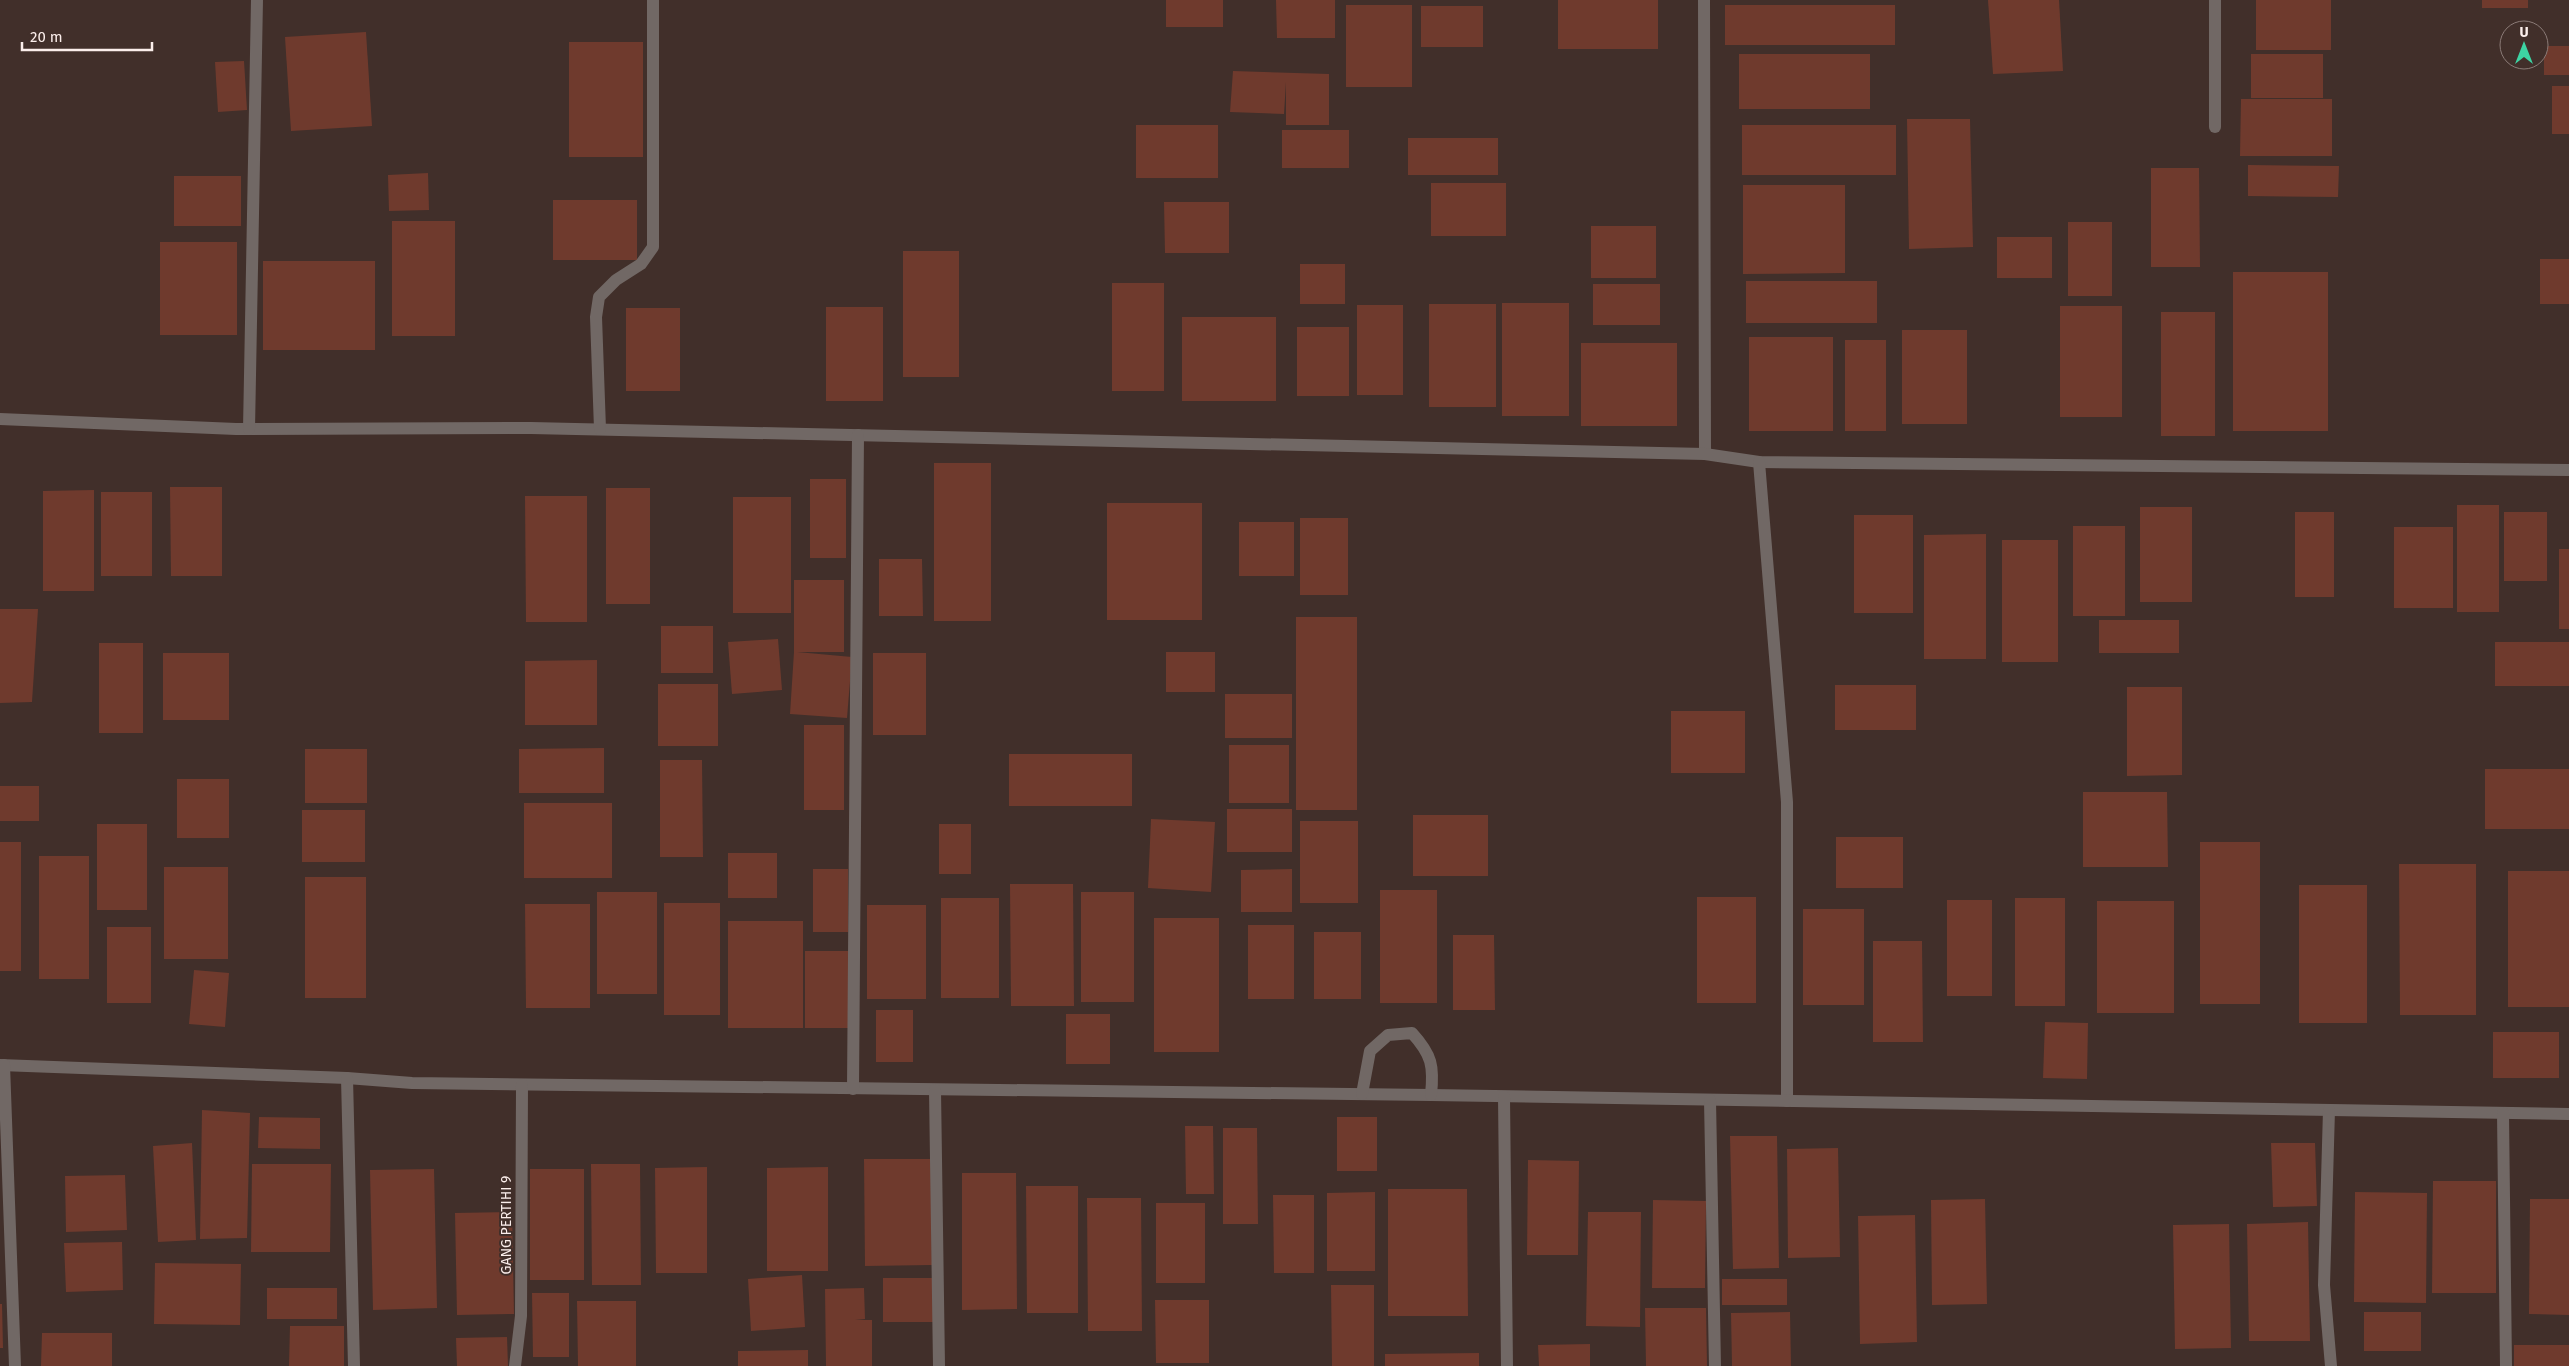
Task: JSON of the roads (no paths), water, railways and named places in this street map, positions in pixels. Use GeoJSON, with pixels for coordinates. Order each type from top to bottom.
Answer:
{"type":"FeatureCollection","features":[{"type":"Feature","properties":{"kind":"street"},"geometry":{"type":"LineString","coordinates":[[249,428],[257,0]]}},
{"type":"Feature","properties":{"kind":"street"},"geometry":{"type":"LineString","coordinates":[[600,429],[596,317],[599,297],[616,280],[641,264],[653,247],[653,0]]}},
{"type":"Feature","properties":{"kind":"street"},"geometry":{"type":"LineString","coordinates":[[1704,0],[1705,454]]}},
{"type":"Feature","properties":{"kind":"street"},"geometry":{"type":"LineString","coordinates":[[2214,127],[2215,0]]}},
{"type":"Feature","properties":{"kind":"street"},"geometry":{"type":"LineString","coordinates":[[0,419],[249,428],[600,429],[1705,454],[1759,462],[2569,470]]}},
{"type":"Feature","properties":{"kind":"street"},"geometry":{"type":"LineString","coordinates":[[853,1089],[858,435]]}},
{"type":"Feature","properties":{"kind":"street"},"geometry":{"type":"LineString","coordinates":[[1759,462],[1787,802],[1787,1101]]}},
{"type":"Feature","properties":{"kind":"street"},"geometry":{"type":"LineString","coordinates":[[1362,1094],[1370,1051],[1388,1035],[1412,1033],[1425,1047],[1434,1070],[1432,1095]]}},
{"type":"Feature","properties":{"kind":"street"},"geometry":{"type":"LineString","coordinates":[[15,1366],[2,1065],[347,1078],[412,1083],[1432,1095],[2569,1114]]}},
{"type":"Feature","properties":{"kind":"street"},"geometry":{"type":"LineString","coordinates":[[347,1078],[354,1366]]}},
{"type":"Feature","properties":{"kind":"street","name":"GANG PERTIHI 9"},"geometry":{"type":"LineString","coordinates":[[516,1366],[521,1316],[522,1085]]}},
{"type":"Feature","properties":{"kind":"street"},"geometry":{"type":"LineString","coordinates":[[935,1090],[939,1366]]}},
{"type":"Feature","properties":{"kind":"street"},"geometry":{"type":"LineString","coordinates":[[1504,1097],[1507,1366]]}},
{"type":"Feature","properties":{"kind":"street"},"geometry":{"type":"LineString","coordinates":[[1710,1100],[1715,1366]]}},
{"type":"Feature","properties":{"kind":"street"},"geometry":{"type":"LineString","coordinates":[[2329,1110],[2324,1285],[2331,1366]]}},
{"type":"Feature","properties":{"kind":"street"},"geometry":{"type":"LineString","coordinates":[[2503,1113],[2506,1366]]}}]}
